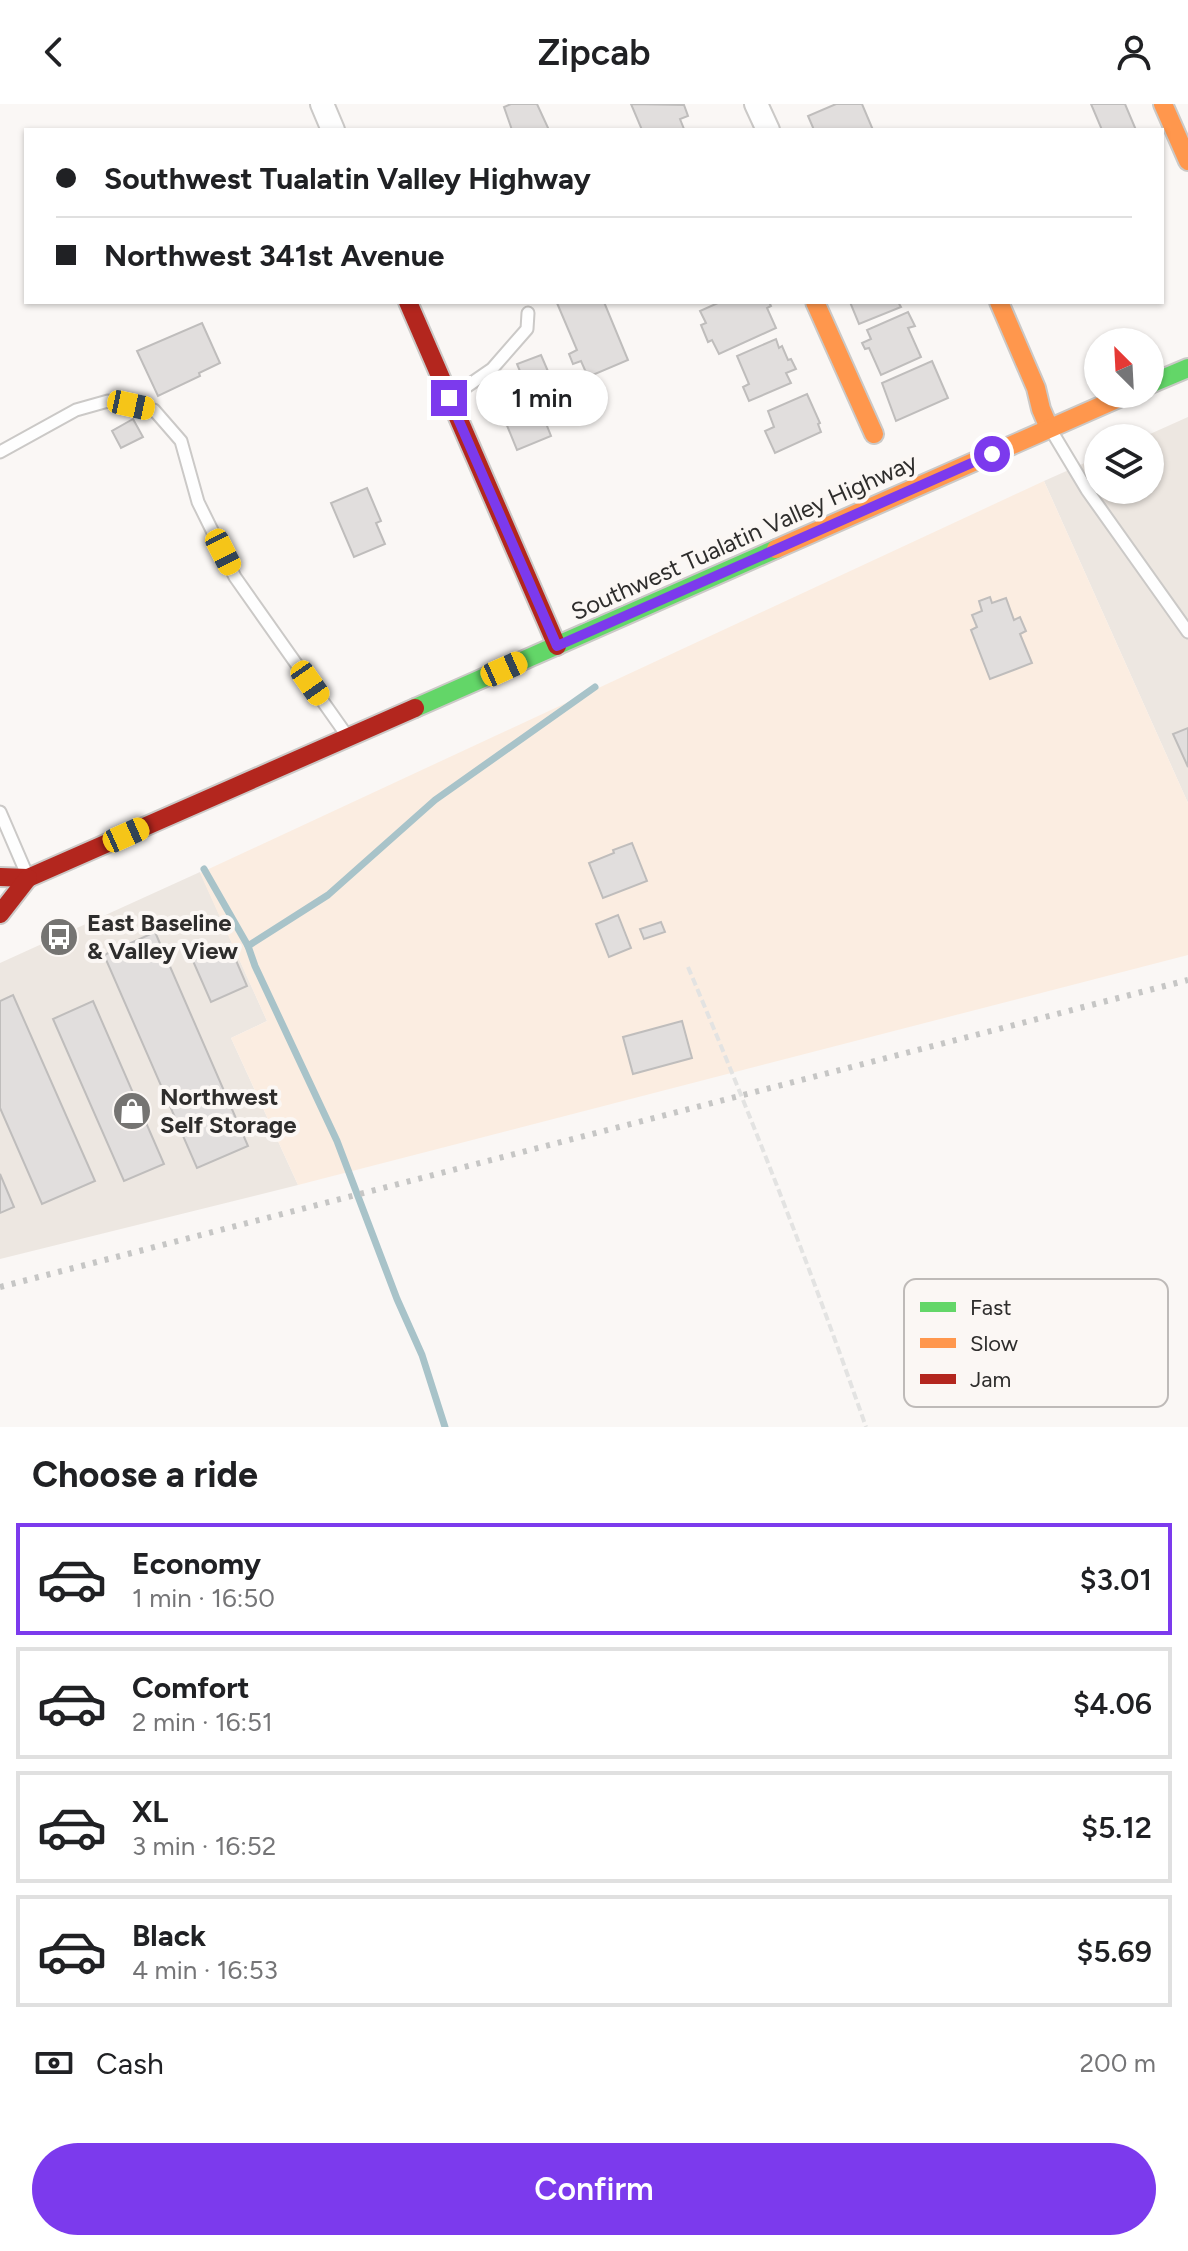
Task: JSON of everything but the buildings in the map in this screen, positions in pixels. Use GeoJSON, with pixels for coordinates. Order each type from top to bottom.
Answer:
{"type":"FeatureCollection","features":[{"type":"Feature","properties":{"kind":"main road"},"geometry":{"type":"LineString","coordinates":[[1163,104],[1188,161]]}},
{"type":"Feature","properties":{"kind":"main road"},"geometry":{"type":"LineString","coordinates":[[409,304],[557,646]]}},
{"type":"Feature","properties":{"kind":"main road"},"geometry":{"type":"LineString","coordinates":[[816,304],[874,434]]}},
{"type":"Feature","properties":{"kind":"main road"},"geometry":{"type":"LineString","coordinates":[[1000,304],[1036,388],[1049,428]]}},
{"type":"Feature","properties":{"kind":"main road"},"geometry":{"type":"LineString","coordinates":[[1164,378],[1188,368]]}},
{"type":"Feature","properties":{"kind":"main road","name":"Southwest Tualatin Valley Highway"},"geometry":{"type":"LineString","coordinates":[[28,878],[1095,408]]}},
{"type":"Feature","properties":{"kind":"main road"},"geometry":{"type":"LineString","coordinates":[[0,877],[28,878]]}},
{"type":"Feature","properties":{"kind":"main road"},"geometry":{"type":"LineString","coordinates":[[0,914],[28,878]]}},
{"type":"Feature","properties":{"kind":"street"},"geometry":{"type":"LineString","coordinates":[[322,104],[332,128]]}},
{"type":"Feature","properties":{"kind":"street"},"geometry":{"type":"LineString","coordinates":[[756,104],[767,128]]}},
{"type":"Feature","properties":{"kind":"lane"},"geometry":{"type":"LineString","coordinates":[[449,398],[492,369],[527,329],[528,313]]}},
{"type":"Feature","properties":{"kind":"lane"},"geometry":{"type":"LineString","coordinates":[[0,452],[76,410],[108,401],[154,410],[181,441],[198,502],[235,577],[348,737]]}},
{"type":"Feature","properties":{"kind":"lane"},"geometry":{"type":"LineString","coordinates":[[1049,428],[1087,490],[1188,632]]}},
{"type":"Feature","properties":{"kind":"lane"},"geometry":{"type":"LineString","coordinates":[[0,812],[28,878]]}},
{"type":"Feature","properties":{"kind":"path"},"geometry":{"type":"LineString","coordinates":[[688,967],[748,1109],[866,1427]]}},
{"type":"Feature","properties":{"kind":"shaded area"},"geometry":{"type":"Polygon","coordinates":[[[1188,417],[1188,803],[1044,481],[1084,463],[1084,504],[1164,504],[1164,428],[1188,417]]]}},
{"type":"Feature","properties":{"kind":"shaded area"},"geometry":{"type":"Polygon","coordinates":[[[1044,481],[1188,803],[1188,955],[298,1185],[231,1038],[267,1021],[200,873],[1044,481]]]}},
{"type":"Feature","properties":{"kind":"shaded area","name":"Northwest Self Storage"},"geometry":{"type":"Polygon","coordinates":[[[200,872],[267,1021],[231,1038],[298,1185],[0,1259],[0,963],[200,872]]]}},
{"type":"Feature","properties":{"kind":"waterway"},"geometry":{"type":"LineString","coordinates":[[248,946],[328,895],[435,800],[595,687]]}},
{"type":"Feature","properties":{"kind":"waterway"},"geometry":{"type":"LineString","coordinates":[[204,869],[248,946],[337,1141],[397,1299],[422,1355],[445,1427]]}},
{"type":"Feature","properties":{"kind":"railway"},"geometry":{"type":"LineString","coordinates":[[0,1287],[1188,980]]}},
{"type":"Feature","properties":{"kind":"traffic: fast"},"geometry":{"type":"LineString","coordinates":[[1164,378],[1188,368]]}},
{"type":"Feature","properties":{"kind":"traffic: fast"},"geometry":{"type":"LineString","coordinates":[[415,708],[776,549]]}},
{"type":"Feature","properties":{"kind":"traffic: slow"},"geometry":{"type":"LineString","coordinates":[[1163,104],[1188,161]]}},
{"type":"Feature","properties":{"kind":"traffic: slow"},"geometry":{"type":"LineString","coordinates":[[816,304],[874,434]]}},
{"type":"Feature","properties":{"kind":"traffic: slow"},"geometry":{"type":"LineString","coordinates":[[1000,304],[1036,388],[1049,428]]}},
{"type":"Feature","properties":{"kind":"traffic: slow"},"geometry":{"type":"LineString","coordinates":[[776,549],[1096,408]]}},
{"type":"Feature","properties":{"kind":"traffic: jam"},"geometry":{"type":"LineString","coordinates":[[409,304],[557,646]]}},
{"type":"Feature","properties":{"kind":"traffic: jam"},"geometry":{"type":"LineString","coordinates":[[0,877],[28,878],[415,708]]}},
{"type":"Feature","properties":{"kind":"traffic: jam"},"geometry":{"type":"LineString","coordinates":[[0,914],[28,878]]}},
{"type":"Feature","properties":{"kind":"place","name":"East Baseline & Valley View"},"geometry":{"type":"Point","coordinates":[59,937]}},
{"type":"Feature","properties":{"kind":"place","name":"Northwest Self Storage"},"geometry":{"type":"Point","coordinates":[132,1111]}},
{"type":"Feature","properties":{"kind":"route"},"geometry":{"type":"LineString","coordinates":[[449,398],[557,646],[992,454]]}}]}
